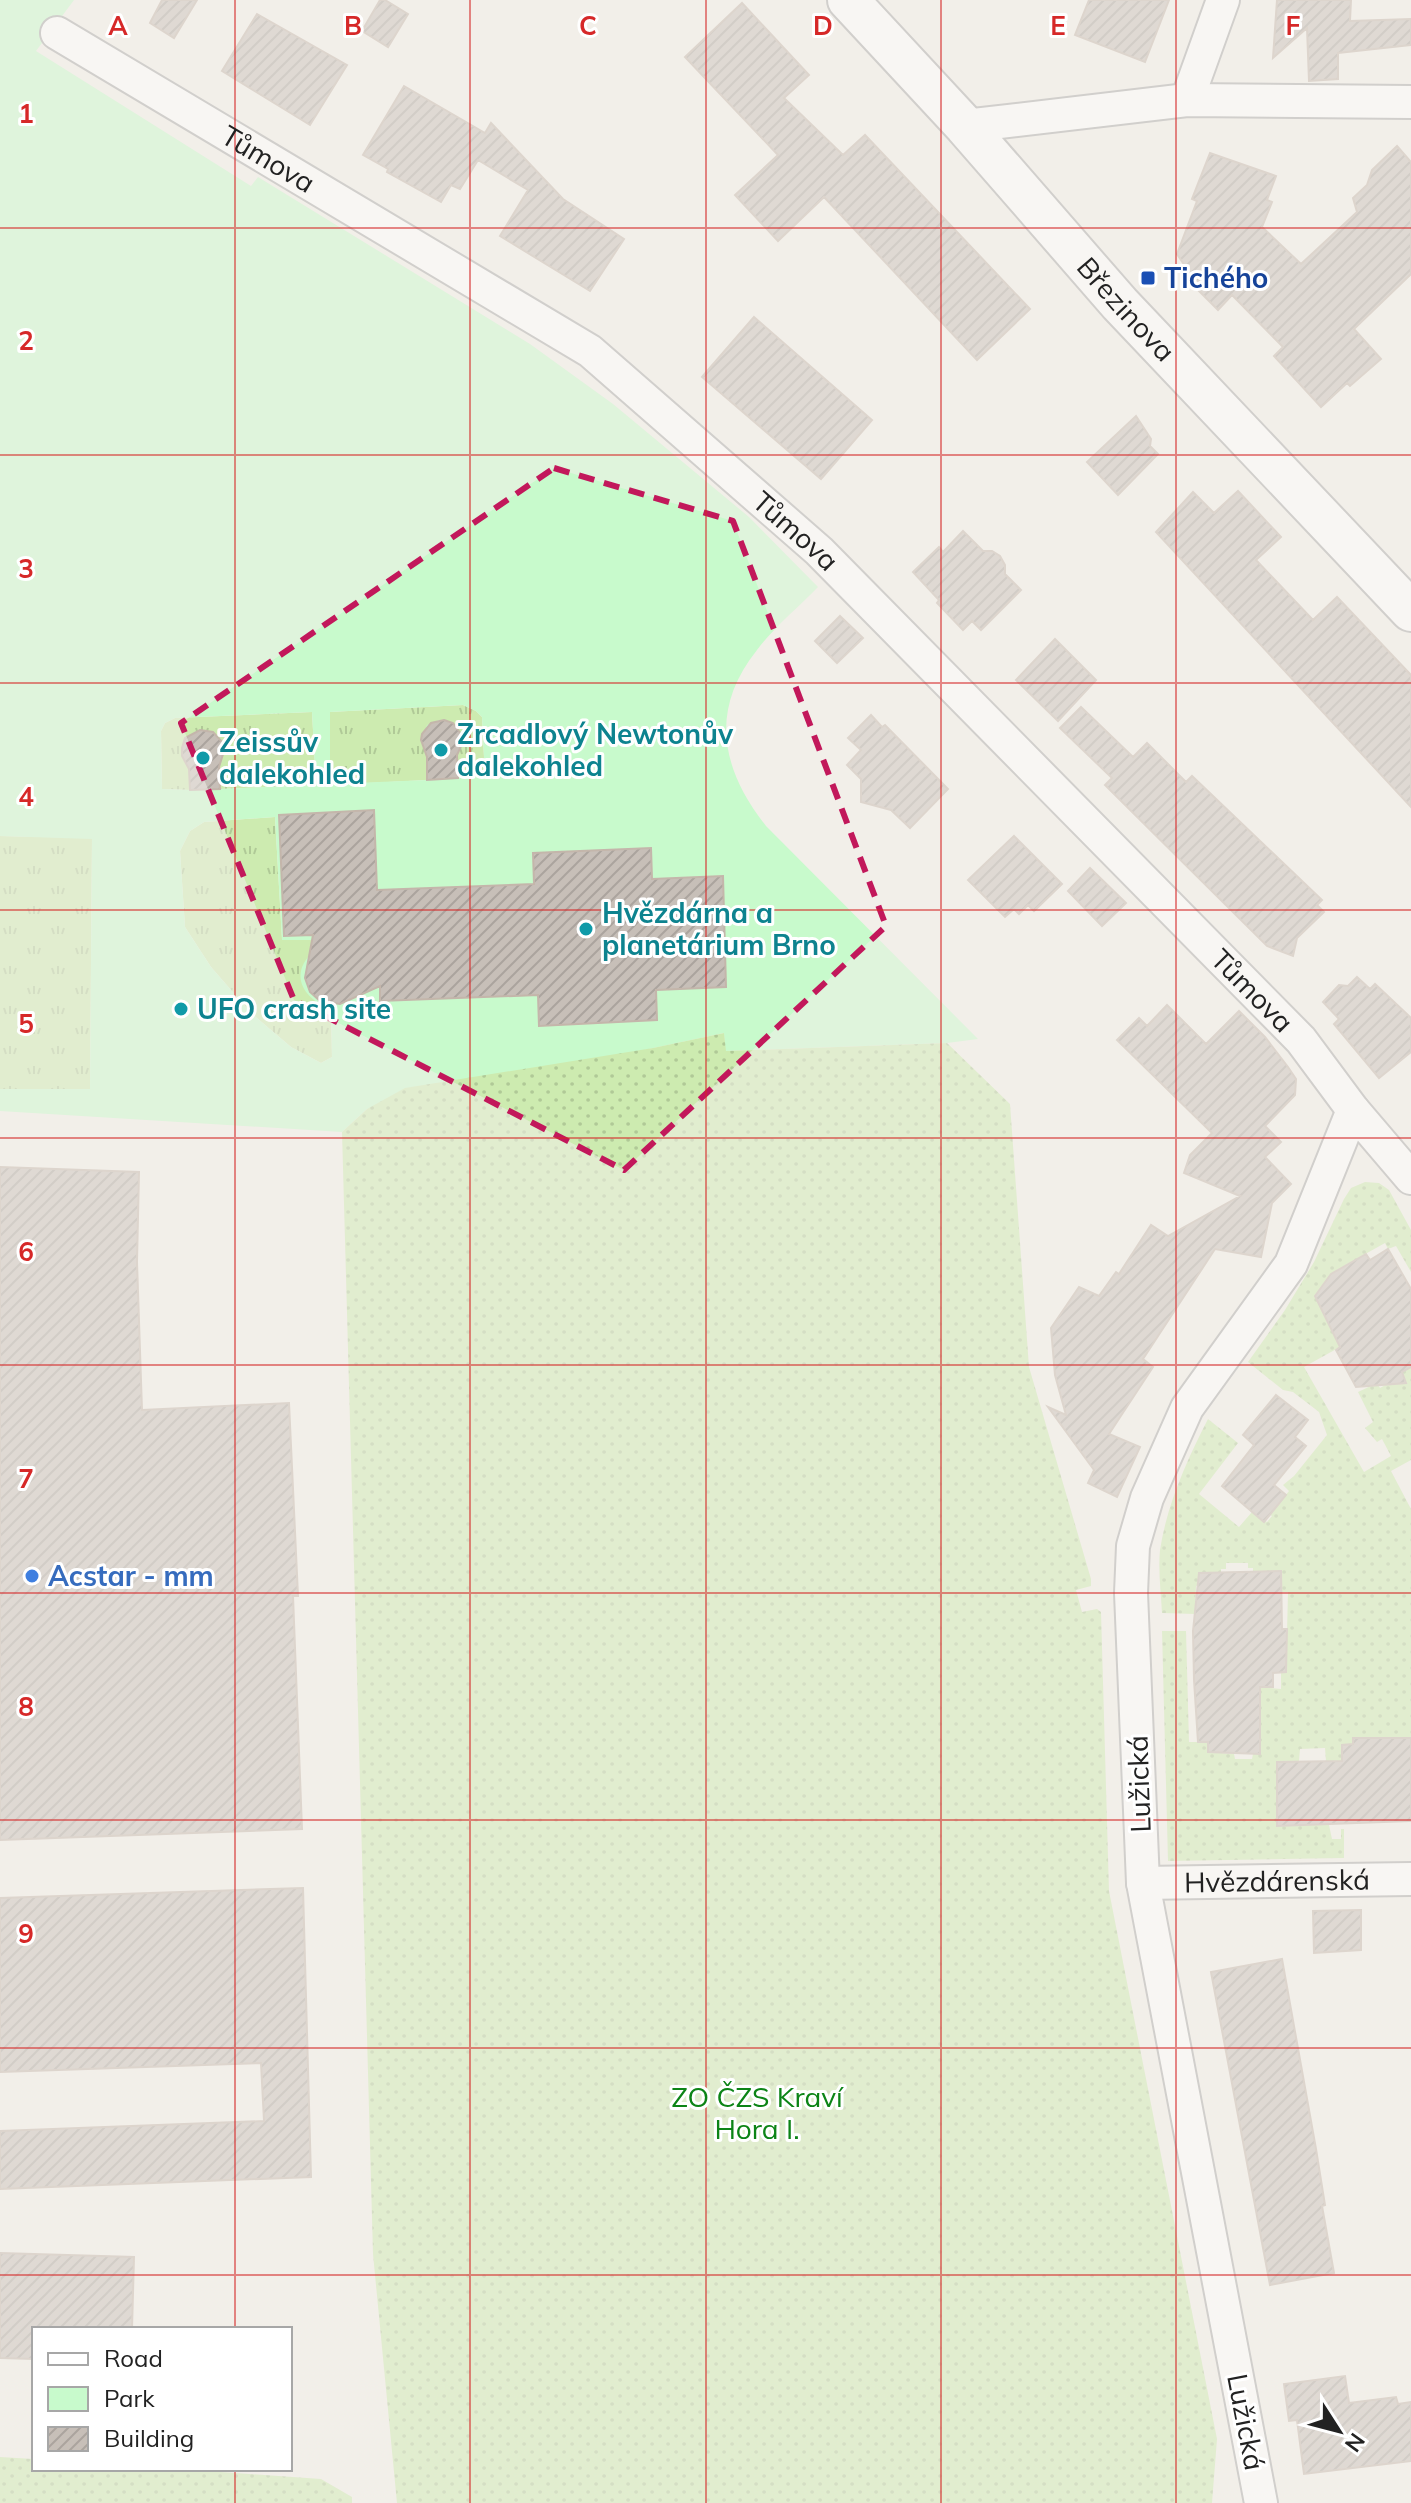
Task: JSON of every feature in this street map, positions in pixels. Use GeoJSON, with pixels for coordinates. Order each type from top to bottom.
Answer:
{"type":"FeatureCollection","features":[{"type":"Feature","properties":{"kind":"street","name":"Březinova"},"geometry":{"type":"LineString","coordinates":[[848,0],[965,126],[1120,304],[1411,611]]}},
{"type":"Feature","properties":{"kind":"street"},"geometry":{"type":"LineString","coordinates":[[1187,100],[1223,0]]}},
{"type":"Feature","properties":{"kind":"street","name":"Tůmova"},"geometry":{"type":"LineString","coordinates":[[57,33],[590,351],[819,551],[1301,1040],[1353,1110],[1411,1178]]}},
{"type":"Feature","properties":{"kind":"street"},"geometry":{"type":"LineString","coordinates":[[965,126],[1187,100],[1411,102]]}},
{"type":"Feature","properties":{"kind":"street","name":"Lužická"},"geometry":{"type":"LineString","coordinates":[[1261,2503],[1143,1883],[1131,1593],[1133,1546],[1147,1498],[1187,1408],[1291,1264],[1353,1110]]}},
{"type":"Feature","properties":{"kind":"street","name":"Hvězdárenská"},"geometry":{"type":"LineString","coordinates":[[1143,1883],[1411,1879]]}},
{"type":"Feature","properties":{"kind":"highlighted area"},"geometry":{"type":"Polygon","coordinates":[[[554,468],[733,521],[886,926],[624,1170],[294,1000],[181,723],[554,468]]]}},
{"type":"Feature","properties":{"kind":"green space"},"geometry":{"type":"Polygon","coordinates":[[[0,0],[74,0],[36,51],[251,186],[258,177],[530,344],[613,404],[749,517],[818,587],[771,633],[742,672],[727,717],[731,761],[739,783],[766,826],[978,1039],[947,1043],[725,1051],[724,1033],[367,1109],[342,1132],[0,1111],[0,1089],[90,1089],[92,839],[0,836],[0,0]],[[463,705],[330,712],[330,784],[427,780],[427,755],[421,740],[427,725],[439,720],[453,723],[459,732],[458,777],[485,777],[482,717],[463,705]],[[312,712],[175,718],[165,723],[161,731],[162,789],[190,790],[190,770],[183,753],[184,747],[188,737],[205,731],[215,734],[222,742],[224,752],[219,771],[220,789],[316,785],[312,712]],[[275,817],[204,822],[190,831],[180,851],[185,927],[211,967],[251,1013],[291,1047],[321,1063],[332,1057],[331,1009],[311,998],[301,979],[313,940],[282,940],[275,817]]]}},
{"type":"Feature","properties":{"kind":"green space"},"geometry":{"type":"Polygon","coordinates":[[[463,705],[482,717],[485,777],[458,778],[457,754],[444,720],[433,723],[422,737],[427,759],[427,780],[330,785],[329,712],[463,705]]]}},
{"type":"Feature","properties":{"kind":"green space"},"geometry":{"type":"Polygon","coordinates":[[[312,712],[316,785],[220,789],[219,765],[224,747],[213,732],[200,730],[188,737],[190,790],[162,789],[161,731],[165,723],[175,718],[312,712]]]}},
{"type":"Feature","properties":{"kind":"green space"},"geometry":{"type":"Polygon","coordinates":[[[275,817],[282,939],[314,940],[331,1008],[332,1057],[321,1063],[291,1047],[251,1013],[211,967],[185,927],[180,851],[190,831],[204,822],[275,817]]]}},
{"type":"Feature","properties":{"kind":"green space"},"geometry":{"type":"Polygon","coordinates":[[[0,836],[92,838],[90,1089],[0,1089],[0,836]]]}},
{"type":"Feature","properties":{"kind":"green space","name":"ZO ČZS Kraví Hora I."},"geometry":{"type":"Polygon","coordinates":[[[724,1033],[726,1051],[947,1043],[1010,1104],[1029,1367],[1091,1579],[1091,1586],[1076,1590],[1082,1612],[1097,1609],[1101,1612],[1109,1891],[1217,2439],[1212,2503],[397,2503],[373,2254],[342,1132],[367,1109],[405,1088],[653,1048],[724,1033]]]}},
{"type":"Feature","properties":{"kind":"green space"},"geometry":{"type":"Polygon","coordinates":[[[1365,1182],[1379,1183],[1389,1190],[1411,1230],[1411,1272],[1396,1246],[1388,1249],[1385,1243],[1335,1271],[1316,1295],[1340,1347],[1304,1367],[1364,1472],[1391,1456],[1382,1439],[1377,1442],[1365,1428],[1373,1422],[1358,1392],[1377,1383],[1380,1388],[1411,1367],[1411,1460],[1391,1471],[1411,1509],[1411,1738],[1354,1738],[1353,1744],[1342,1745],[1342,1761],[1326,1761],[1325,1748],[1300,1749],[1299,1761],[1277,1772],[1277,1825],[1329,1825],[1332,1839],[1341,1839],[1341,1829],[1344,1829],[1344,1858],[1168,1861],[1162,1631],[1186,1631],[1189,1742],[1208,1742],[1208,1752],[1234,1754],[1235,1759],[1252,1759],[1253,1754],[1260,1753],[1260,1687],[1281,1689],[1281,1672],[1286,1672],[1288,1592],[1282,1592],[1281,1571],[1253,1572],[1253,1568],[1248,1568],[1248,1563],[1226,1563],[1226,1569],[1221,1569],[1221,1572],[1199,1573],[1195,1614],[1162,1613],[1159,1558],[1163,1533],[1185,1466],[1208,1419],[1238,1443],[1199,1494],[1239,1527],[1252,1512],[1267,1522],[1289,1491],[1283,1485],[1327,1435],[1319,1412],[1293,1392],[1283,1390],[1248,1362],[1314,1262],[1351,1188],[1365,1182]]]}},
{"type":"Feature","properties":{"kind":"green space"},"geometry":{"type":"Polygon","coordinates":[[[0,2457],[32,2459],[32,2471],[208,2471],[321,2479],[352,2497],[352,2503],[0,2503],[0,2457]]]}},
{"type":"Feature","properties":{"kind":"building"},"geometry":{"type":"Polygon","coordinates":[[[162,0],[197,0],[174,38],[150,23],[162,0]]]}},
{"type":"Feature","properties":{"kind":"building"},"geometry":{"type":"Polygon","coordinates":[[[380,0],[408,14],[388,47],[362,31],[380,0]]]}},
{"type":"Feature","properties":{"kind":"building"},"geometry":{"type":"Polygon","coordinates":[[[1089,0],[1169,0],[1145,62],[1075,35],[1089,0]]]}},
{"type":"Feature","properties":{"kind":"building"},"geometry":{"type":"Polygon","coordinates":[[[1277,0],[1351,0],[1350,21],[1411,19],[1411,45],[1338,53],[1338,79],[1309,81],[1307,28],[1273,58],[1277,0]]]}},
{"type":"Feature","properties":{"kind":"building"},"geometry":{"type":"Polygon","coordinates":[[[742,3],[809,75],[784,98],[843,155],[865,135],[1030,309],[977,360],[824,197],[778,241],[735,195],[778,155],[685,57],[742,3]]]}},
{"type":"Feature","properties":{"kind":"building"},"geometry":{"type":"Polygon","coordinates":[[[257,14],[347,65],[310,125],[222,71],[257,14]]]}},
{"type":"Feature","properties":{"kind":"building"},"geometry":{"type":"Polygon","coordinates":[[[404,86],[485,133],[491,123],[563,199],[624,239],[590,291],[500,236],[528,190],[478,160],[460,189],[451,185],[441,202],[363,155],[404,86]]]}},
{"type":"Feature","properties":{"kind":"building"},"geometry":{"type":"Polygon","coordinates":[[[1397,146],[1411,162],[1411,274],[1354,329],[1381,359],[1350,386],[1347,383],[1321,407],[1274,356],[1283,347],[1232,295],[1218,310],[1187,279],[1191,275],[1177,254],[1197,201],[1192,199],[1210,153],[1276,176],[1267,200],[1272,202],[1262,227],[1301,264],[1357,212],[1353,198],[1367,185],[1372,170],[1397,146]]]}},
{"type":"Feature","properties":{"kind":"building"},"geometry":{"type":"Polygon","coordinates":[[[754,317],[872,420],[821,479],[702,377],[754,317]]]}},
{"type":"Feature","properties":{"kind":"building"},"geometry":{"type":"Polygon","coordinates":[[[1136,416],[1151,439],[1150,446],[1158,454],[1118,495],[1087,462],[1136,416]]]}},
{"type":"Feature","properties":{"kind":"building"},"geometry":{"type":"Polygon","coordinates":[[[1238,491],[1281,537],[1256,560],[1313,620],[1337,597],[1411,675],[1411,807],[1156,532],[1193,492],[1214,513],[1238,491]]]}},
{"type":"Feature","properties":{"kind":"building"},"geometry":{"type":"Polygon","coordinates":[[[963,531],[983,551],[992,551],[1000,556],[1005,565],[1005,574],[1021,590],[981,630],[972,621],[963,630],[913,572],[939,547],[943,552],[963,531]]]}},
{"type":"Feature","properties":{"kind":"building"},"geometry":{"type":"Polygon","coordinates":[[[840,616],[863,638],[837,663],[815,641],[840,616]]]}},
{"type":"Feature","properties":{"kind":"building"},"geometry":{"type":"Polygon","coordinates":[[[1055,639],[1096,680],[1058,721],[1016,680],[1055,639]]]}},
{"type":"Feature","properties":{"kind":"building"},"geometry":{"type":"Polygon","coordinates":[[[1081,707],[1133,757],[1147,743],[1186,782],[1192,776],[1322,900],[1317,905],[1324,912],[1297,938],[1293,956],[1267,946],[1105,785],[1112,778],[1060,728],[1081,707]]]}},
{"type":"Feature","properties":{"kind":"building"},"geometry":{"type":"Polygon","coordinates":[[[871,715],[882,727],[885,725],[948,789],[910,828],[891,810],[861,802],[861,779],[847,765],[861,750],[848,738],[871,715]]]}},
{"type":"Feature","properties":{"kind":"building","name":"Zrcadlový Newtonův dalekohled"},"geometry":{"type":"Polygon","coordinates":[[[444,720],[453,723],[461,734],[462,744],[457,755],[458,778],[427,780],[427,757],[422,734],[431,723],[444,720]]]}},
{"type":"Feature","properties":{"kind":"building","name":"Zeissův dalekohled"},"geometry":{"type":"Polygon","coordinates":[[[200,730],[213,732],[223,743],[219,767],[220,789],[190,790],[189,769],[182,756],[182,748],[185,738],[200,730]]]}},
{"type":"Feature","properties":{"kind":"building"},"geometry":{"type":"Polygon","coordinates":[[[374,810],[377,890],[534,884],[533,853],[651,848],[652,879],[723,876],[726,987],[656,990],[657,1020],[539,1026],[538,995],[380,1001],[380,986],[340,1004],[320,1001],[310,992],[305,978],[313,935],[284,936],[279,815],[374,810]]]}},
{"type":"Feature","properties":{"kind":"building"},"geometry":{"type":"Polygon","coordinates":[[[1014,836],[1062,884],[1034,911],[1028,905],[1019,914],[1014,909],[1005,917],[968,880],[1014,836]]]}},
{"type":"Feature","properties":{"kind":"building"},"geometry":{"type":"Polygon","coordinates":[[[1090,868],[1126,903],[1102,926],[1068,891],[1090,868]]]}},
{"type":"Feature","properties":{"kind":"building"},"geometry":{"type":"Polygon","coordinates":[[[1357,977],[1370,989],[1375,984],[1411,1018],[1411,1052],[1379,1078],[1334,1024],[1339,1019],[1323,1002],[1339,985],[1348,986],[1357,977]]]}},
{"type":"Feature","properties":{"kind":"building"},"geometry":{"type":"Polygon","coordinates":[[[1167,1005],[1206,1044],[1239,1011],[1265,1037],[1288,1067],[1296,1079],[1295,1095],[1265,1126],[1281,1142],[1265,1157],[1291,1184],[1272,1203],[1261,1257],[1215,1249],[1143,1359],[1153,1367],[1109,1434],[1140,1447],[1117,1497],[1088,1483],[1094,1470],[1048,1407],[1066,1415],[1055,1375],[1051,1328],[1079,1287],[1099,1296],[1116,1272],[1119,1274],[1151,1225],[1168,1236],[1240,1196],[1184,1173],[1190,1155],[1212,1133],[1117,1040],[1139,1018],[1147,1026],[1167,1005]]]}},
{"type":"Feature","properties":{"kind":"building"},"geometry":{"type":"Polygon","coordinates":[[[0,1167],[139,1172],[137,1262],[142,1410],[289,1403],[298,1596],[293,1596],[302,1829],[0,1840],[0,1167]]]}},
{"type":"Feature","properties":{"kind":"building"},"geometry":{"type":"Polygon","coordinates":[[[1388,1249],[1411,1289],[1411,1367],[1402,1372],[1406,1383],[1356,1387],[1336,1350],[1340,1347],[1315,1296],[1331,1274],[1366,1254],[1370,1260],[1388,1249]]]}},
{"type":"Feature","properties":{"kind":"building"},"geometry":{"type":"Polygon","coordinates":[[[1276,1395],[1308,1420],[1295,1437],[1306,1446],[1274,1485],[1286,1495],[1264,1522],[1222,1486],[1254,1445],[1243,1435],[1276,1395]]]}},
{"type":"Feature","properties":{"kind":"building"},"geometry":{"type":"Polygon","coordinates":[[[1281,1571],[1282,1629],[1287,1629],[1286,1672],[1273,1673],[1273,1687],[1260,1687],[1260,1754],[1208,1752],[1208,1742],[1198,1742],[1194,1680],[1193,1631],[1199,1573],[1281,1571]]]}},
{"type":"Feature","properties":{"kind":"building"},"geometry":{"type":"Polygon","coordinates":[[[1353,1738],[1411,1738],[1411,1821],[1277,1826],[1277,1762],[1342,1761],[1342,1745],[1353,1744],[1353,1738]]]}},
{"type":"Feature","properties":{"kind":"building"},"geometry":{"type":"Polygon","coordinates":[[[303,1888],[311,2177],[0,2189],[0,2131],[264,2121],[261,2063],[0,2072],[0,1898],[303,1888]]]}},
{"type":"Feature","properties":{"kind":"building"},"geometry":{"type":"Polygon","coordinates":[[[1361,1910],[1361,1950],[1314,1953],[1313,1911],[1361,1910]]]}},
{"type":"Feature","properties":{"kind":"building"},"geometry":{"type":"Polygon","coordinates":[[[1282,1959],[1316,2149],[1334,2273],[1270,2285],[1211,1972],[1282,1959]]]}},
{"type":"Feature","properties":{"kind":"building"},"geometry":{"type":"Polygon","coordinates":[[[0,2253],[134,2257],[132,2327],[32,2327],[32,2359],[0,2358],[0,2253]]]}},
{"type":"Feature","properties":{"kind":"building"},"geometry":{"type":"Polygon","coordinates":[[[1345,2376],[1349,2403],[1396,2397],[1398,2404],[1411,2402],[1411,2461],[1304,2474],[1297,2420],[1289,2421],[1284,2384],[1345,2376]]]}},
{"type":"Feature","properties":{"kind":"place","name":"Tichého"},"geometry":{"type":"Point","coordinates":[1148,278]}},
{"type":"Feature","properties":{"kind":"place","name":"Zrcadlový Newtonův dalekohled"},"geometry":{"type":"Point","coordinates":[441,750]}},
{"type":"Feature","properties":{"kind":"place","name":"Zeissův dalekohled"},"geometry":{"type":"Point","coordinates":[203,758]}},
{"type":"Feature","properties":{"kind":"place","name":"Hvězdárna a planetárium Brno"},"geometry":{"type":"Point","coordinates":[586,929]}},
{"type":"Feature","properties":{"kind":"place","name":"UFO crash site"},"geometry":{"type":"Point","coordinates":[181,1009]}},
{"type":"Feature","properties":{"kind":"place","name":"Acstar - mm"},"geometry":{"type":"Point","coordinates":[32,1576]}}]}
